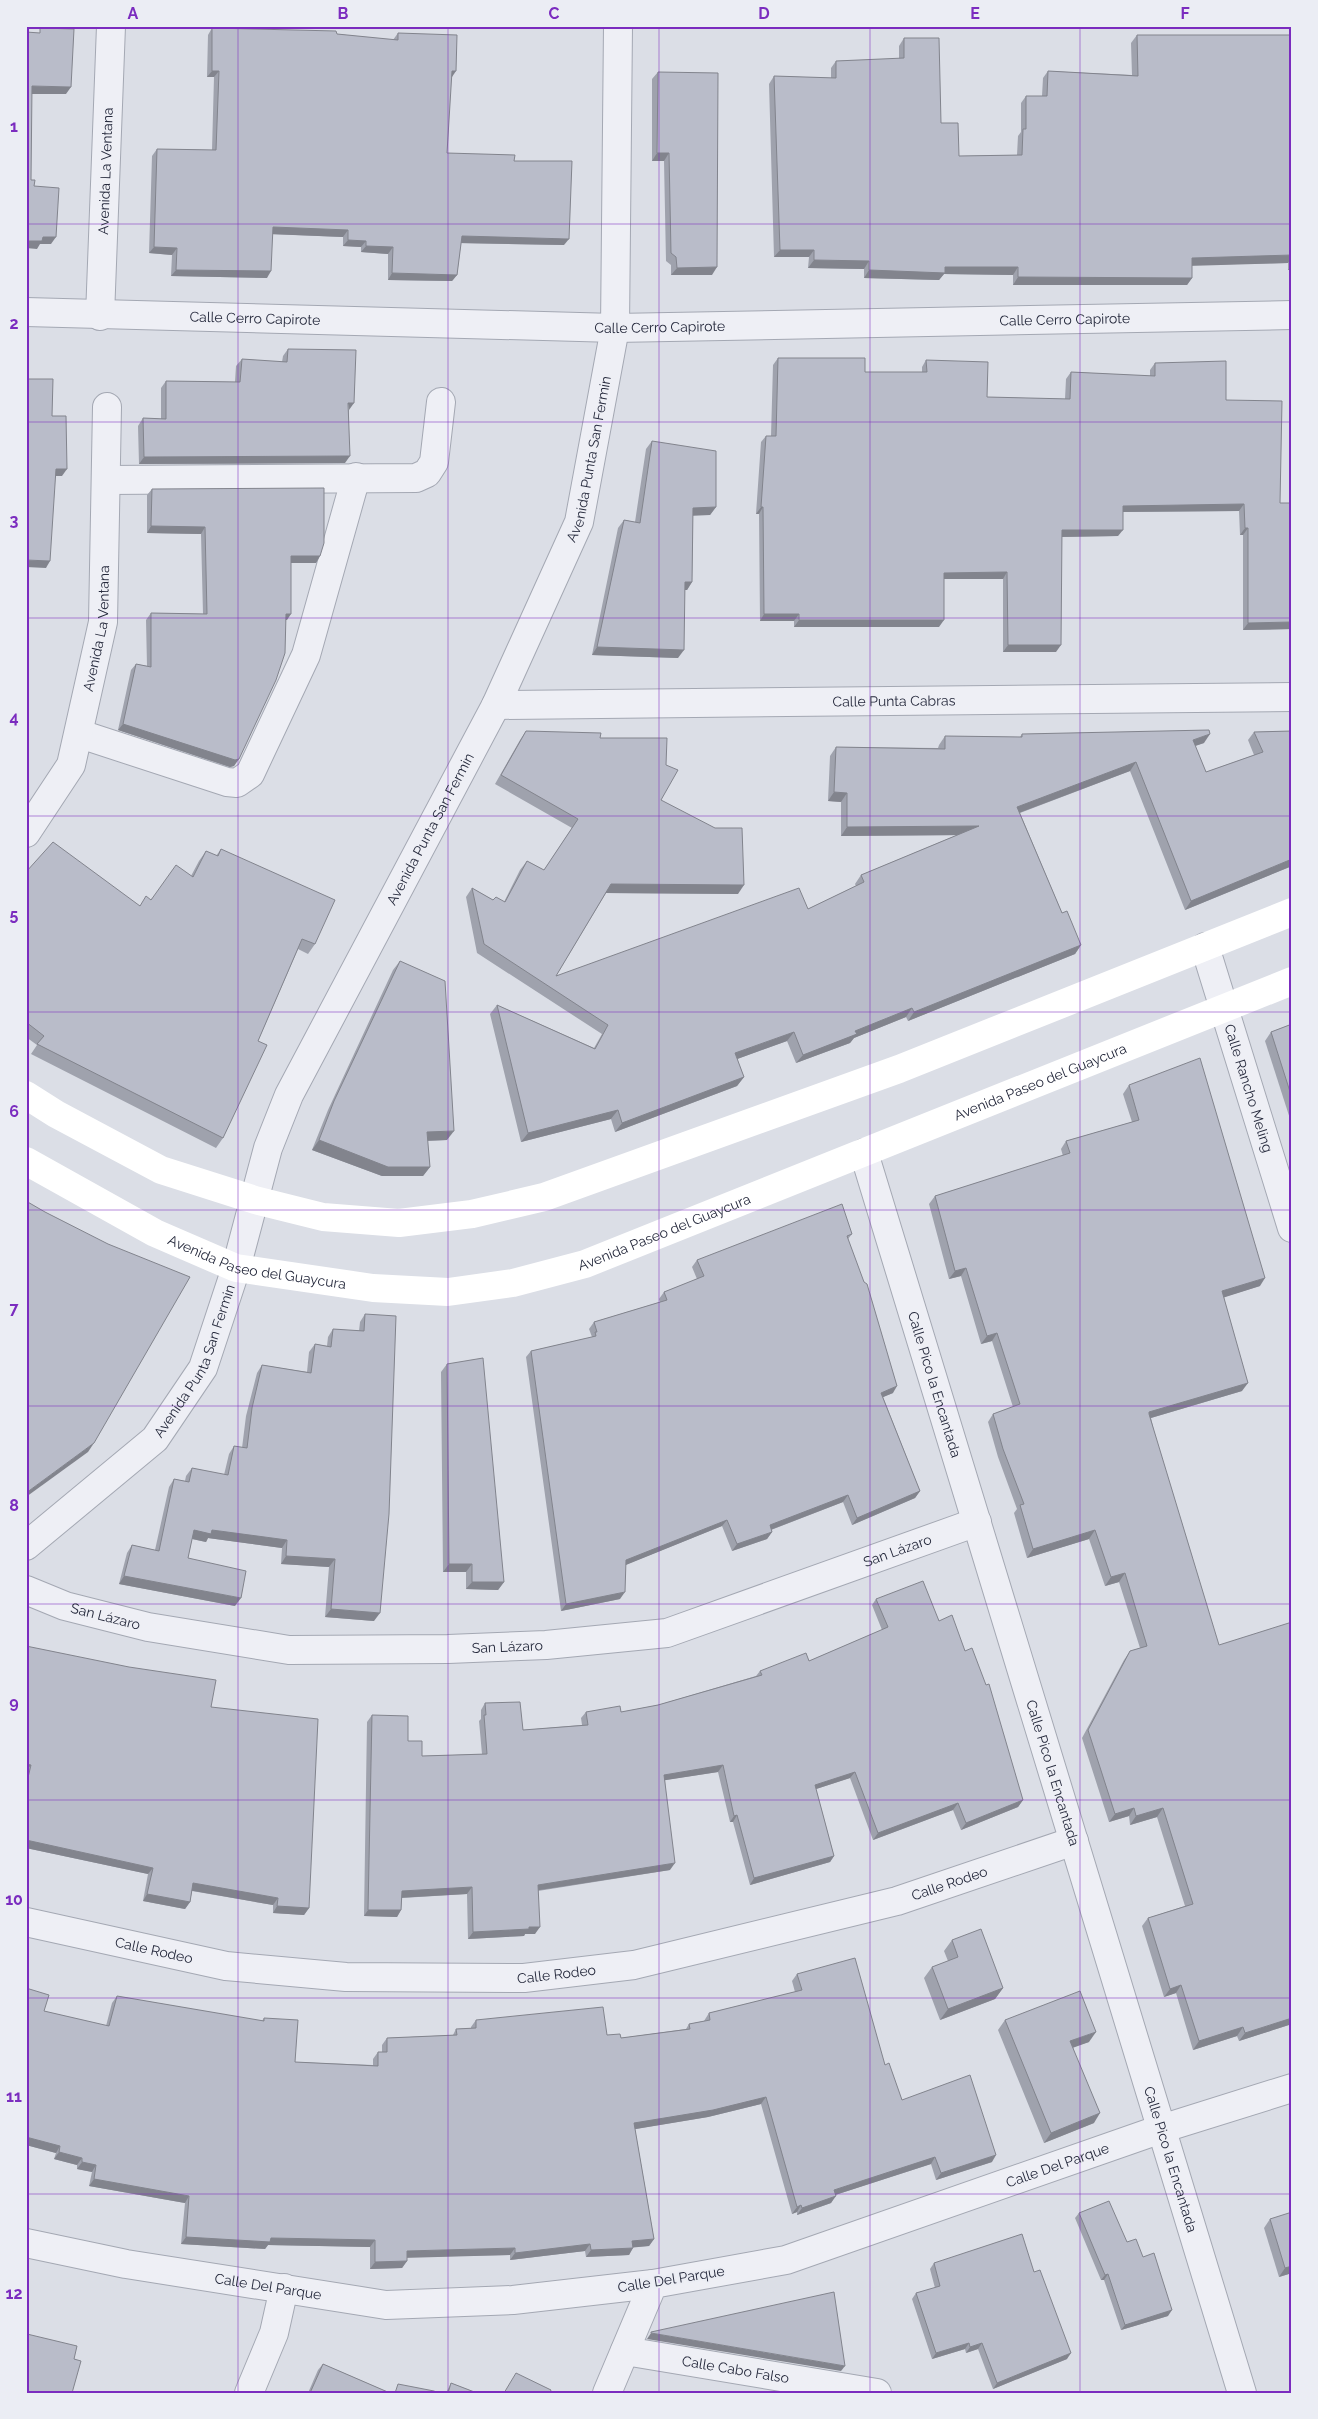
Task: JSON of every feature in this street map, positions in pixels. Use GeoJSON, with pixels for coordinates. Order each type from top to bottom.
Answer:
{"type":"FeatureCollection","features":[{"type":"Feature","properties":{"kind":"main road"},"geometry":{"type":"LineString","coordinates":[[26,1096],[161,1170],[255,1200],[323,1217],[399,1223],[472,1214],[544,1197],[899,1069],[1292,912]]}},
{"type":"Feature","properties":{"kind":"main road","name":"Avenida Paseo del Guaycura"},"geometry":{"type":"LineString","coordinates":[[26,1161],[155,1232],[236,1268],[372,1288],[448,1292],[512,1283],[585,1264],[1292,981]]}},
{"type":"Feature","properties":{"kind":"street","name":"Avenida La Ventana"},"geometry":{"type":"LineString","coordinates":[[100,316],[111,26]]}},
{"type":"Feature","properties":{"kind":"street","name":"Avenida Punta San Fermin"},"geometry":{"type":"LineString","coordinates":[[26,1546],[155,1439],[203,1368],[236,1268],[268,1148],[289,1095],[496,705],[579,522],[615,328],[618,26]]}},
{"type":"Feature","properties":{"kind":"street","name":"Calle Cerro Capirote"},"geometry":{"type":"LineString","coordinates":[[26,312],[100,316],[615,328],[1292,315]]}},
{"type":"Feature","properties":{"kind":"street"},"geometry":{"type":"LineString","coordinates":[[106,480],[416,478],[427,472],[434,462],[442,402]]}},
{"type":"Feature","properties":{"kind":"street","name":"Avenida La Ventana"},"geometry":{"type":"LineString","coordinates":[[26,833],[72,765],[103,622],[107,407]]}},
{"type":"Feature","properties":{"kind":"street"},"geometry":{"type":"LineString","coordinates":[[80,734],[227,782],[237,783],[250,774],[306,655],[356,478]]}},
{"type":"Feature","properties":{"kind":"street","name":"Calle Punta Cabras"},"geometry":{"type":"LineString","coordinates":[[496,705],[1292,697]]}},
{"type":"Feature","properties":{"kind":"street","name":"Calle Rancho Meling"},"geometry":{"type":"LineString","coordinates":[[1205,947],[1292,1228]]}},
{"type":"Feature","properties":{"kind":"street","name":"Calle Pico la Encantada"},"geometry":{"type":"LineString","coordinates":[[864,1153],[1242,2393]]}},
{"type":"Feature","properties":{"kind":"street","name":"San Lázaro"},"geometry":{"type":"LineString","coordinates":[[26,1590],[65,1606],[148,1627],[288,1650],[448,1649],[546,1645],[668,1633],[977,1522]]}},
{"type":"Feature","properties":{"kind":"street","name":"Calle Rodeo"},"geometry":{"type":"LineString","coordinates":[[26,1922],[226,1966],[346,1977],[524,1978],[634,1965],[897,1901],[1074,1841]]}},
{"type":"Feature","properties":{"kind":"street","name":"Calle Del Parque"},"geometry":{"type":"LineString","coordinates":[[26,2244],[126,2264],[386,2305],[513,2300],[653,2284],[786,2260],[1161,2129],[1292,2088]]}},
{"type":"Feature","properties":{"kind":"street"},"geometry":{"type":"LineString","coordinates":[[607,2393],[653,2284]]}},
{"type":"Feature","properties":{"kind":"street"},"geometry":{"type":"LineString","coordinates":[[249,2393],[274,2333],[284,2288]]}},
{"type":"Feature","properties":{"kind":"street","name":"Calle Cabo Falso"},"geometry":{"type":"LineString","coordinates":[[625,2351],[877,2393]]}},
{"type":"Feature","properties":{"kind":"building"},"geometry":{"type":"Polygon","coordinates":[[[40,28],[74,29],[71,87],[32,86],[31,180],[35,180],[34,186],[59,188],[56,237],[43,237],[42,241],[26,241],[26,32],[40,33],[40,28]]]}},
{"type":"Feature","properties":{"kind":"building"},"geometry":{"type":"Polygon","coordinates":[[[212,28],[336,31],[337,34],[398,40],[398,33],[457,35],[456,71],[452,71],[447,153],[515,155],[514,161],[572,161],[569,239],[462,236],[457,275],[392,273],[393,247],[366,246],[366,241],[348,240],[348,230],[273,227],[271,271],[176,270],[177,248],[154,247],[157,149],[216,150],[219,71],[212,71],[212,28]]]}},
{"type":"Feature","properties":{"kind":"building"},"geometry":{"type":"Polygon","coordinates":[[[1137,35],[1292,35],[1292,255],[1192,258],[1192,278],[1018,277],[1018,267],[945,267],[945,273],[869,270],[869,261],[814,260],[814,250],[780,250],[774,76],[836,78],[836,61],[904,58],[904,38],[939,38],[941,123],[958,123],[959,156],[1022,155],[1023,129],[1026,129],[1026,96],[1047,96],[1048,71],[1138,76],[1137,35]]]}},
{"type":"Feature","properties":{"kind":"building"},"geometry":{"type":"Polygon","coordinates":[[[658,72],[718,73],[717,267],[677,268],[676,257],[671,253],[669,153],[657,153],[658,72]]]}},
{"type":"Feature","properties":{"kind":"building"},"geometry":{"type":"Polygon","coordinates":[[[288,349],[356,350],[354,403],[348,403],[350,456],[144,457],[143,418],[166,419],[166,381],[240,382],[242,359],[287,362],[288,349]]]}},
{"type":"Feature","properties":{"kind":"building"},"geometry":{"type":"Polygon","coordinates":[[[778,358],[865,358],[865,372],[927,372],[926,360],[988,362],[987,397],[1070,399],[1071,372],[1155,376],[1155,363],[1226,361],[1226,400],[1282,401],[1280,503],[1292,503],[1292,622],[1248,623],[1248,528],[1245,528],[1244,504],[1123,506],[1123,530],[1062,530],[1061,645],[1008,645],[1007,572],[944,573],[944,620],[799,620],[799,614],[764,614],[763,507],[761,507],[766,436],[776,436],[778,358]]]}},
{"type":"Feature","properties":{"kind":"building"},"geometry":{"type":"Polygon","coordinates":[[[26,379],[53,379],[52,416],[66,416],[67,469],[56,469],[50,561],[26,560],[26,379]]]}},
{"type":"Feature","properties":{"kind":"building"},"geometry":{"type":"Polygon","coordinates":[[[652,441],[716,451],[716,507],[693,508],[692,582],[685,582],[684,650],[597,647],[624,520],[640,523],[652,441]]]}},
{"type":"Feature","properties":{"kind":"building"},"geometry":{"type":"Polygon","coordinates":[[[324,488],[324,543],[320,556],[291,556],[291,614],[286,614],[285,653],[276,680],[239,759],[235,760],[123,724],[136,664],[151,667],[151,613],[207,614],[205,527],[151,526],[152,489],[324,488]]]}},
{"type":"Feature","properties":{"kind":"building"},"geometry":{"type":"Polygon","coordinates":[[[1209,730],[1210,734],[1193,740],[1206,772],[1263,752],[1254,732],[1292,731],[1292,859],[1191,901],[1136,762],[1017,807],[1062,913],[1067,911],[1081,945],[914,1012],[912,1008],[855,1031],[857,1034],[803,1055],[794,1032],[735,1053],[744,1077],[622,1123],[618,1110],[528,1133],[497,1005],[595,1049],[608,1025],[484,944],[472,888],[493,900],[496,897],[505,902],[527,861],[544,870],[578,819],[501,775],[526,731],[601,733],[600,738],[667,738],[666,765],[678,770],[661,800],[715,828],[742,828],[744,885],[611,884],[556,976],[799,888],[808,909],[864,882],[861,875],[979,826],[847,827],[847,793],[834,792],[836,747],[945,749],[945,736],[1022,737],[1022,734],[1209,730]]]}},
{"type":"Feature","properties":{"kind":"building"},"geometry":{"type":"Polygon","coordinates":[[[53,842],[140,906],[146,896],[151,900],[176,865],[193,877],[206,851],[218,856],[221,849],[335,900],[315,944],[302,939],[258,1041],[267,1045],[223,1138],[37,1044],[44,1036],[26,1022],[26,872],[53,842]]]}},
{"type":"Feature","properties":{"kind":"building"},"geometry":{"type":"Polygon","coordinates":[[[400,961],[445,981],[454,1131],[427,1132],[430,1167],[388,1167],[319,1140],[334,1101],[400,961]]]}},
{"type":"Feature","properties":{"kind":"building"},"geometry":{"type":"Polygon","coordinates":[[[1292,1024],[1292,1098],[1271,1032],[1292,1024]]]}},
{"type":"Feature","properties":{"kind":"building"},"geometry":{"type":"Polygon","coordinates":[[[1200,1058],[1265,1278],[1222,1291],[1248,1383],[1149,1412],[1149,1414],[1219,1645],[1292,1622],[1292,2018],[1245,2033],[1243,2027],[1199,2041],[1181,1985],[1170,1989],[1148,1918],[1193,1904],[1163,1808],[1136,1816],[1134,1808],[1115,1814],[1088,1730],[1130,1651],[1147,1646],[1125,1573],[1111,1577],[1095,1530],[1033,1549],[1020,1505],[1024,1504],[1003,1449],[993,1414],[1020,1404],[997,1333],[987,1336],[966,1268],[955,1271],[935,1196],[1070,1153],[1066,1141],[1139,1120],[1129,1085],[1200,1058]]]}},
{"type":"Feature","properties":{"kind":"building"},"geometry":{"type":"Polygon","coordinates":[[[26,1201],[108,1244],[190,1277],[94,1443],[26,1493],[26,1201]]]}},
{"type":"Feature","properties":{"kind":"building"},"geometry":{"type":"Polygon","coordinates":[[[842,1204],[852,1234],[847,1236],[864,1282],[867,1284],[897,1386],[881,1393],[920,1491],[857,1518],[848,1495],[770,1525],[772,1532],[737,1544],[727,1520],[626,1560],[625,1592],[566,1604],[531,1351],[596,1336],[595,1332],[597,1332],[594,1322],[667,1300],[664,1292],[704,1276],[697,1260],[842,1204]]]}},
{"type":"Feature","properties":{"kind":"building"},"geometry":{"type":"Polygon","coordinates":[[[365,1314],[396,1316],[389,1514],[380,1613],[331,1609],[335,1559],[286,1556],[287,1540],[212,1530],[211,1534],[194,1530],[188,1558],[246,1571],[241,1598],[124,1576],[132,1545],[159,1551],[174,1479],[189,1482],[192,1468],[228,1475],[234,1446],[247,1448],[252,1408],[262,1365],[311,1373],[315,1344],[331,1347],[333,1329],[364,1331],[365,1314]]]}},
{"type":"Feature","properties":{"kind":"building"},"geometry":{"type":"Polygon","coordinates":[[[483,1358],[504,1582],[472,1582],[472,1564],[449,1564],[447,1364],[483,1358]]]}},
{"type":"Feature","properties":{"kind":"building"},"geometry":{"type":"Polygon","coordinates":[[[923,1581],[939,1621],[952,1615],[965,1651],[972,1648],[986,1685],[989,1684],[1023,1800],[966,1823],[958,1803],[878,1833],[855,1772],[815,1785],[834,1856],[754,1878],[737,1815],[734,1816],[723,1765],[664,1775],[675,1863],[538,1885],[540,1927],[473,1932],[472,1887],[402,1891],[401,1910],[368,1910],[372,1715],[408,1716],[408,1741],[422,1741],[422,1756],[487,1754],[485,1703],[520,1702],[523,1730],[588,1725],[586,1712],[620,1706],[621,1712],[658,1705],[762,1675],[760,1671],[806,1653],[809,1661],[888,1627],[876,1599],[923,1581]]]}},
{"type":"Feature","properties":{"kind":"building"},"geometry":{"type":"Polygon","coordinates":[[[26,1646],[129,1667],[216,1680],[211,1707],[318,1719],[309,1908],[277,1906],[278,1898],[193,1883],[190,1902],[147,1894],[153,1868],[26,1840],[26,1786],[31,1765],[26,1764],[26,1646]]]}},
{"type":"Feature","properties":{"kind":"building"},"geometry":{"type":"Polygon","coordinates":[[[981,1929],[1003,1988],[948,2009],[932,1967],[958,1957],[952,1940],[981,1929]]]}},
{"type":"Feature","properties":{"kind":"building"},"geometry":{"type":"Polygon","coordinates":[[[855,1958],[885,2065],[889,2063],[902,2100],[970,2075],[996,2155],[941,2173],[935,2157],[834,2190],[836,2196],[802,2208],[801,2205],[797,2207],[766,2097],[713,2110],[634,2123],[654,2239],[632,2241],[633,2248],[591,2250],[590,2244],[515,2253],[515,2248],[407,2251],[407,2261],[375,2262],[375,2240],[271,2238],[270,2242],[186,2237],[189,2196],[94,2179],[96,2165],[82,2162],[82,2158],[59,2152],[60,2146],[26,2137],[26,1988],[49,1995],[44,2011],[109,2026],[117,1996],[264,2021],[264,2018],[298,2020],[295,2062],[378,2066],[378,2052],[387,2052],[387,2038],[457,2035],[456,2029],[476,2028],[476,2020],[603,2007],[607,2035],[620,2034],[621,2038],[690,2029],[689,2024],[710,2020],[709,2013],[802,1990],[797,1974],[855,1958]]]}},
{"type":"Feature","properties":{"kind":"building"},"geometry":{"type":"Polygon","coordinates":[[[1080,1991],[1096,2032],[1070,2041],[1100,2113],[1051,2133],[1005,2020],[1080,1991]]]}},
{"type":"Feature","properties":{"kind":"building"},"geometry":{"type":"Polygon","coordinates":[[[1109,2201],[1127,2242],[1136,2239],[1143,2257],[1154,2253],[1172,2310],[1125,2325],[1108,2274],[1105,2275],[1079,2213],[1109,2201]]]}},
{"type":"Feature","properties":{"kind":"building"},"geometry":{"type":"Polygon","coordinates":[[[1292,2212],[1292,2266],[1285,2268],[1270,2219],[1292,2212]]]}},
{"type":"Feature","properties":{"kind":"building"},"geometry":{"type":"Polygon","coordinates":[[[1022,2234],[1034,2272],[1040,2270],[1071,2353],[997,2383],[982,2343],[970,2347],[969,2343],[936,2353],[916,2293],[940,2286],[934,2263],[1022,2234]]]}},
{"type":"Feature","properties":{"kind":"building"},"geometry":{"type":"Polygon","coordinates":[[[834,2292],[845,2366],[651,2333],[651,2332],[834,2292]]]}},
{"type":"Feature","properties":{"kind":"building"},"geometry":{"type":"Polygon","coordinates":[[[27,2334],[77,2346],[74,2359],[81,2361],[72,2393],[26,2393],[27,2334]]]}},
{"type":"Feature","properties":{"kind":"building"},"geometry":{"type":"Polygon","coordinates":[[[323,2364],[390,2393],[310,2393],[323,2364]]]}},
{"type":"Feature","properties":{"kind":"building"},"geometry":{"type":"Polygon","coordinates":[[[516,2373],[551,2390],[550,2393],[504,2393],[516,2373]]]}},
{"type":"Feature","properties":{"kind":"building"},"geometry":{"type":"Polygon","coordinates":[[[451,2383],[477,2393],[448,2393],[451,2383]]]}},
{"type":"Feature","properties":{"kind":"building"},"geometry":{"type":"Polygon","coordinates":[[[398,2384],[434,2391],[438,2393],[395,2393],[398,2384]]]}}]}
